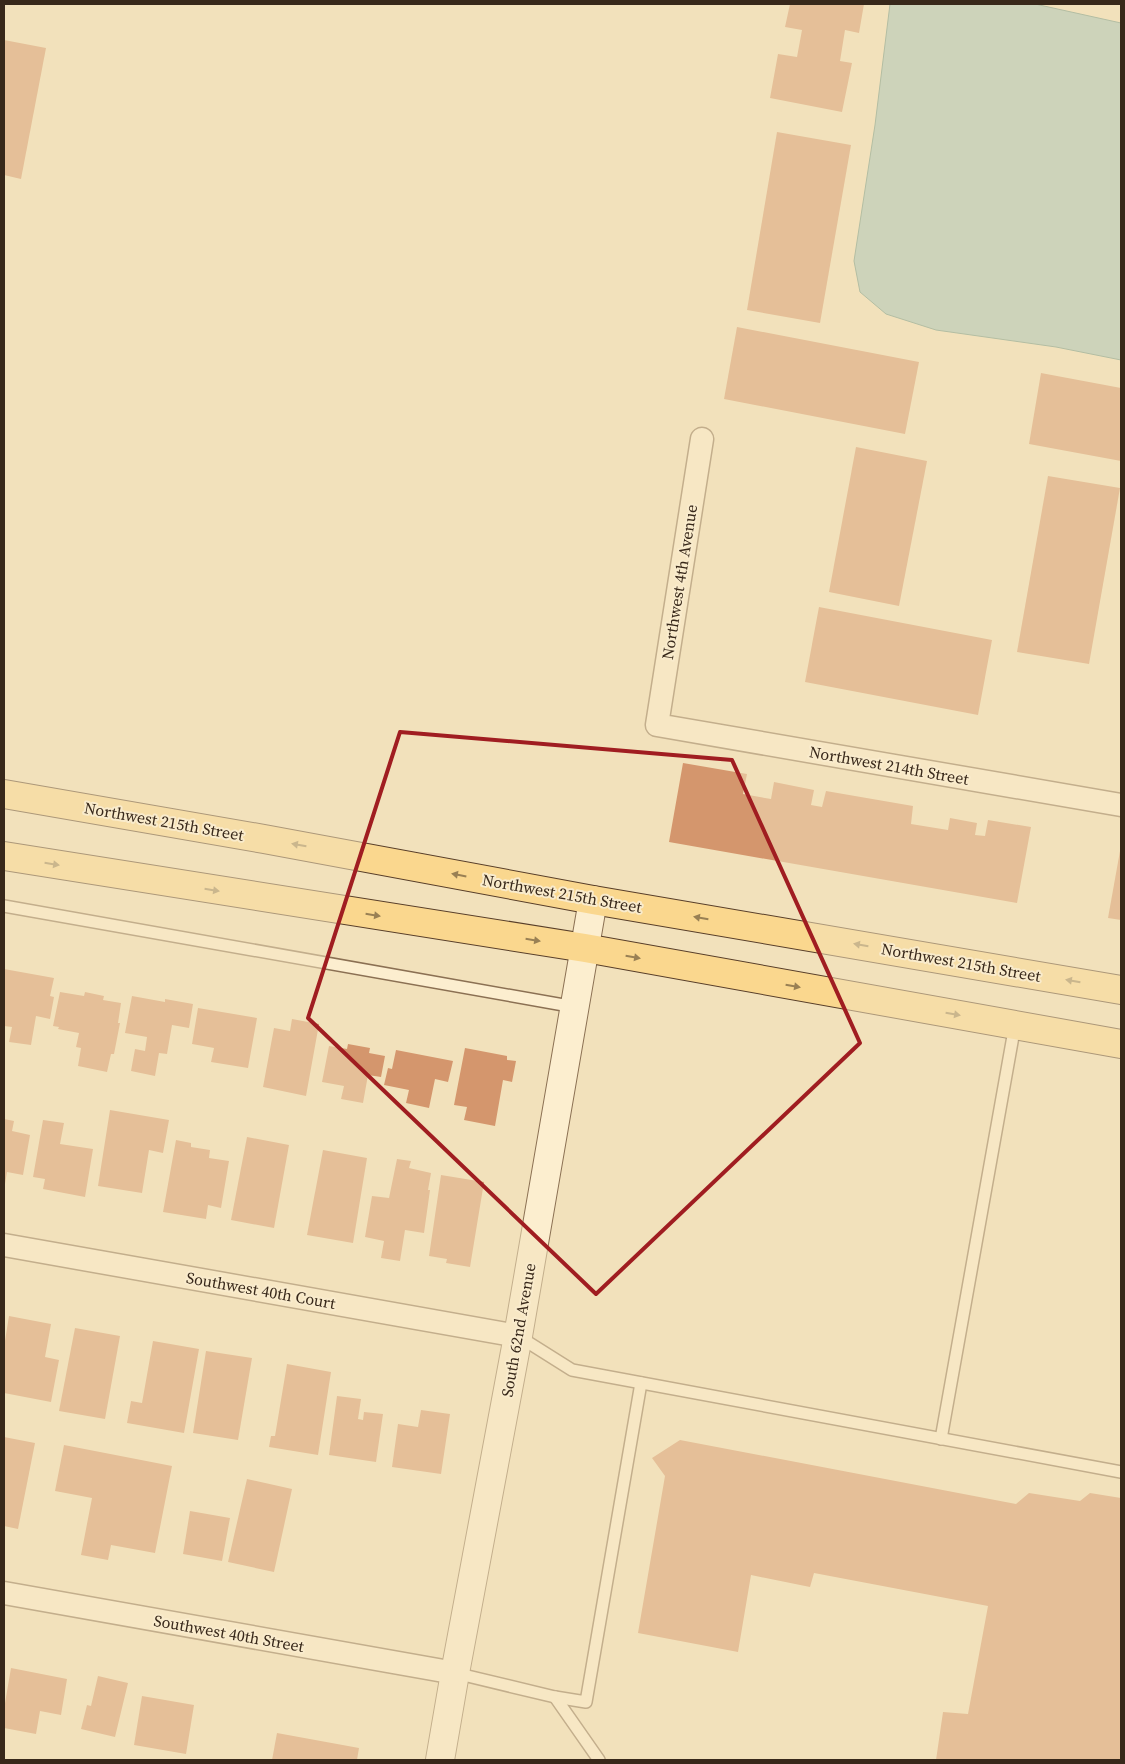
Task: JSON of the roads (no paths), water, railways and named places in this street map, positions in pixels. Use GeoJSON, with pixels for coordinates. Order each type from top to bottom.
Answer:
{"type":"FeatureCollection","features":[{"type":"Feature","properties":{"kind":"main road","name":"Northwest 215th Street"},"geometry":{"type":"LineString","coordinates":[[4,794],[283,842],[593,900],[1121,990]]}},
{"type":"Feature","properties":{"kind":"main road"},"geometry":{"type":"LineString","coordinates":[[4,856],[585,948],[1121,1044]]}},
{"type":"Feature","properties":{"kind":"street","name":"Northwest 4th Avenue"},"geometry":{"type":"LineString","coordinates":[[656,725],[702,439]]}},
{"type":"Feature","properties":{"kind":"street","name":"Northwest 214th Street"},"geometry":{"type":"LineString","coordinates":[[656,725],[1121,805]]}},
{"type":"Feature","properties":{"kind":"street","name":"South 62nd Avenue"},"geometry":{"type":"LineString","coordinates":[[440,1760],[454,1673],[518,1336],[593,900]]}},
{"type":"Feature","properties":{"kind":"street","name":"Southwest 40th Court"},"geometry":{"type":"LineString","coordinates":[[4,1245],[518,1336]]}},
{"type":"Feature","properties":{"kind":"street","name":"Southwest 40th Street"},"geometry":{"type":"LineString","coordinates":[[4,1592],[454,1673]]}},
{"type":"Feature","properties":{"kind":"lane"},"geometry":{"type":"LineString","coordinates":[[4,906],[575,1007]]}},
{"type":"Feature","properties":{"kind":"lane"},"geometry":{"type":"LineString","coordinates":[[941,1438],[1015,1025]]}},
{"type":"Feature","properties":{"kind":"lane"},"geometry":{"type":"LineString","coordinates":[[518,1336],[572,1370],[1121,1472]]}},
{"type":"Feature","properties":{"kind":"lane"},"geometry":{"type":"LineString","coordinates":[[454,1673],[554,1697],[586,1702],[641,1383]]}},
{"type":"Feature","properties":{"kind":"lane"},"geometry":{"type":"LineString","coordinates":[[554,1697],[599,1760]]}},
{"type":"Feature","properties":{"kind":"water"},"geometry":{"type":"Polygon","coordinates":[[[890,4],[1035,4],[1121,23],[1121,360],[1056,347],[936,330],[886,314],[860,292],[854,261],[875,125],[890,4]]]}}]}
